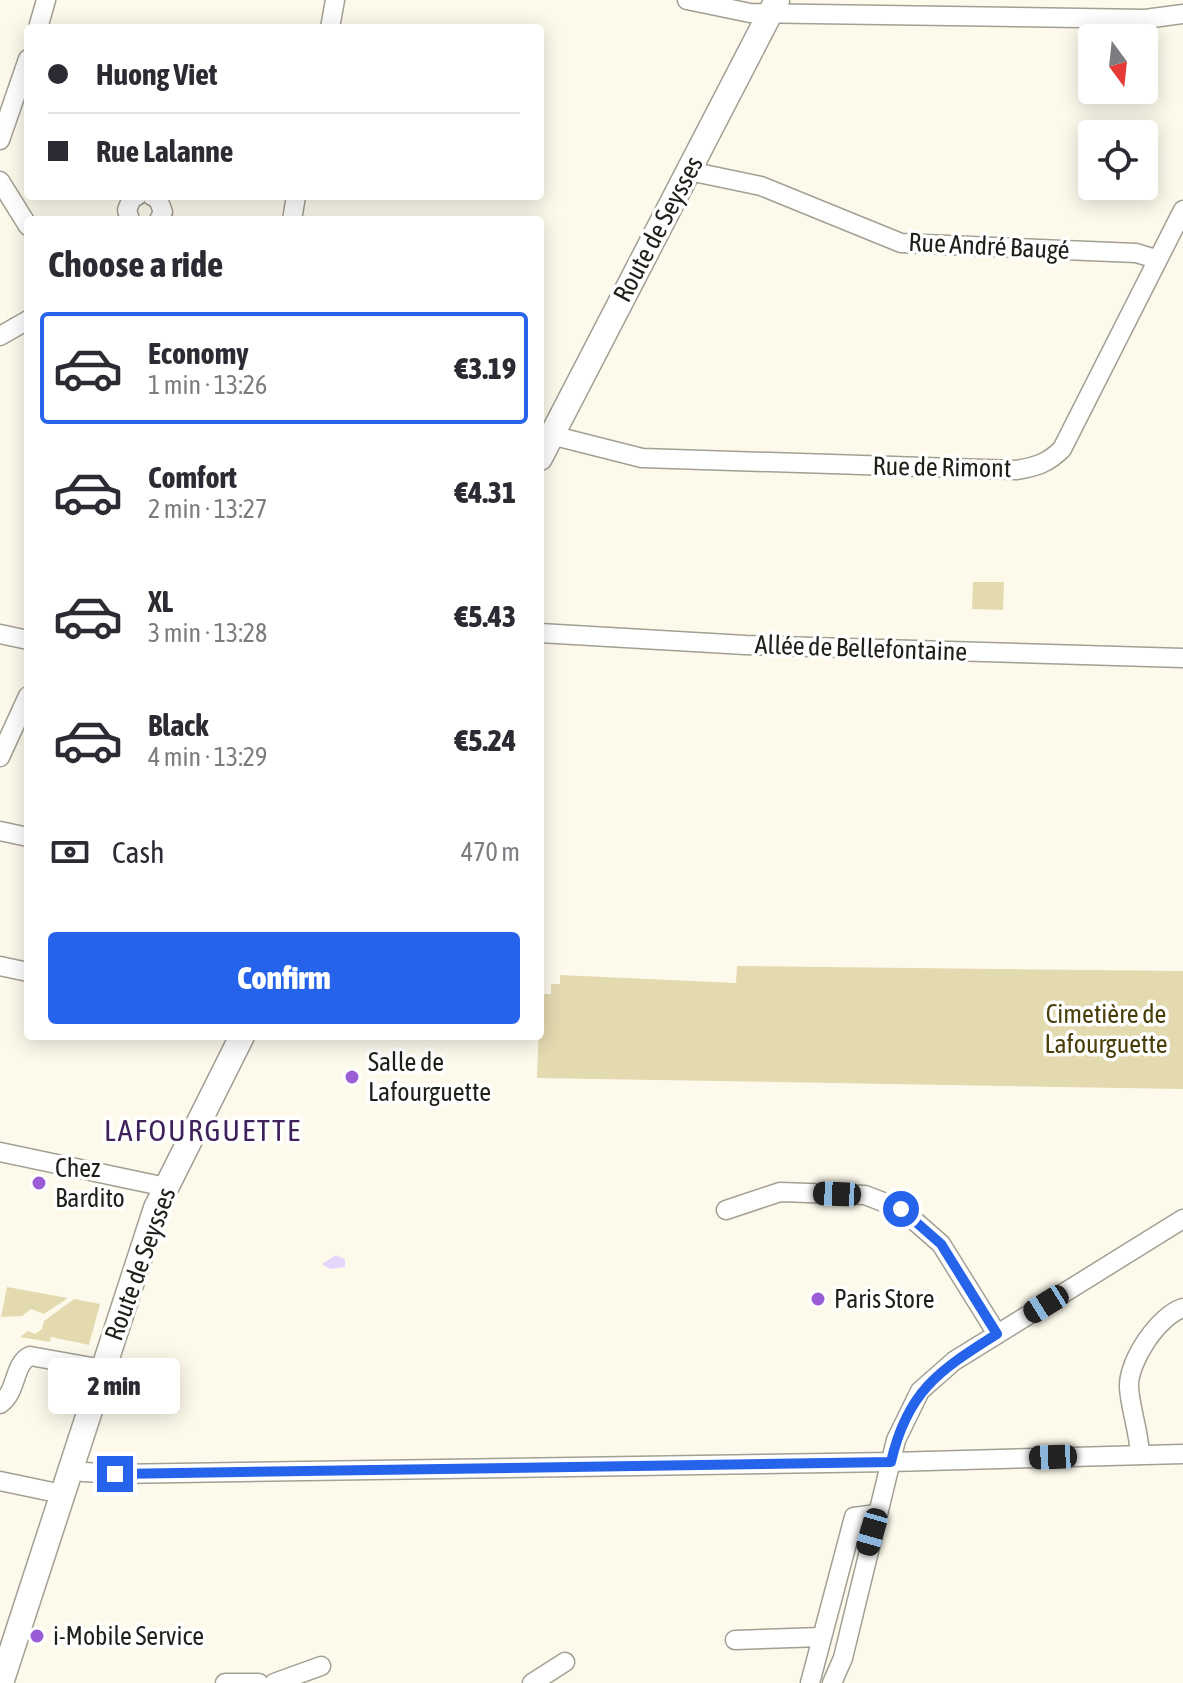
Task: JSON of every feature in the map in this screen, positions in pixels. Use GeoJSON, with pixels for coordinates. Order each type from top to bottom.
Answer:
{"type":"FeatureCollection","features":[{"type":"Feature","properties":{"kind":"main road","name":"Route de Seysses"},"geometry":{"type":"LineString","coordinates":[[546,434],[689,171],[773,7]]}},
{"type":"Feature","properties":{"kind":"main road","name":"Route de Seysses"},"geometry":{"type":"LineString","coordinates":[[1,1683],[65,1482],[166,1187],[240,1040]]}},
{"type":"Feature","properties":{"kind":"street"},"geometry":{"type":"LineString","coordinates":[[39,24],[46,0]]}},
{"type":"Feature","properties":{"kind":"street"},"geometry":{"type":"LineString","coordinates":[[331,24],[335,0]]}},
{"type":"Feature","properties":{"kind":"street"},"geometry":{"type":"LineString","coordinates":[[687,0],[828,12],[1145,19],[1183,14]]}},
{"type":"Feature","properties":{"kind":"street"},"geometry":{"type":"LineString","coordinates":[[807,0],[828,12]]}},
{"type":"Feature","properties":{"kind":"street"},"geometry":{"type":"LineString","coordinates":[[0,140],[24,71]]}},
{"type":"Feature","properties":{"kind":"street","name":"Rue André Baugé"},"geometry":{"type":"LineString","coordinates":[[689,171],[761,186],[901,243],[1136,253],[1156,259]]}},
{"type":"Feature","properties":{"kind":"street"},"geometry":{"type":"LineString","coordinates":[[0,181],[24,220]]}},
{"type":"Feature","properties":{"kind":"street","name":"Rue de Rimont"},"geometry":{"type":"LineString","coordinates":[[546,434],[642,458],[1011,470],[1035,467],[1049,462],[1062,449],[1183,210]]}},
{"type":"Feature","properties":{"kind":"street"},"geometry":{"type":"LineString","coordinates":[[0,336],[24,322]]}},
{"type":"Feature","properties":{"kind":"street","name":"Allée de Bellefontaine"},"geometry":{"type":"LineString","coordinates":[[544,633],[745,645],[1183,658]]}},
{"type":"Feature","properties":{"kind":"street"},"geometry":{"type":"LineString","coordinates":[[0,634],[24,639]]}},
{"type":"Feature","properties":{"kind":"street"},"geometry":{"type":"LineString","coordinates":[[0,757],[24,705]]}},
{"type":"Feature","properties":{"kind":"street"},"geometry":{"type":"LineString","coordinates":[[0,831],[24,836]]}},
{"type":"Feature","properties":{"kind":"street"},"geometry":{"type":"LineString","coordinates":[[0,966],[24,971]]}},
{"type":"Feature","properties":{"kind":"street"},"geometry":{"type":"LineString","coordinates":[[0,1152],[166,1187]]}},
{"type":"Feature","properties":{"kind":"street"},"geometry":{"type":"LineString","coordinates":[[726,1210],[780,1192],[865,1195],[901,1209],[941,1244],[997,1334]]}},
{"type":"Feature","properties":{"kind":"street"},"geometry":{"type":"LineString","coordinates":[[832,1683],[843,1658],[903,1421],[920,1391],[933,1376],[997,1334],[1183,1219]]}},
{"type":"Feature","properties":{"kind":"street"},"geometry":{"type":"LineString","coordinates":[[1140,1455],[1137,1416],[1130,1393],[1131,1371],[1156,1326],[1170,1312],[1183,1308]]}},
{"type":"Feature","properties":{"kind":"street"},"geometry":{"type":"LineString","coordinates":[[0,1404],[13,1393],[21,1363],[30,1356],[103,1369]]}},
{"type":"Feature","properties":{"kind":"street"},"geometry":{"type":"LineString","coordinates":[[0,1481],[65,1482],[101,1474],[891,1462],[1183,1454]]}},
{"type":"Feature","properties":{"kind":"street"},"geometry":{"type":"LineString","coordinates":[[810,1683],[854,1517],[877,1514]]}},
{"type":"Feature","properties":{"kind":"street"},"geometry":{"type":"LineString","coordinates":[[735,1640],[821,1637]]}},
{"type":"Feature","properties":{"kind":"street"},"geometry":{"type":"LineString","coordinates":[[843,1658],[845,1683]]}},
{"type":"Feature","properties":{"kind":"street"},"geometry":{"type":"LineString","coordinates":[[532,1683],[565,1662]]}},
{"type":"Feature","properties":{"kind":"street"},"geometry":{"type":"LineString","coordinates":[[274,1683],[321,1666]]}},
{"type":"Feature","properties":{"kind":"street"},"geometry":{"type":"LineString","coordinates":[[225,1683],[259,1683]]}},
{"type":"Feature","properties":{"kind":"green space"},"geometry":{"type":"Polygon","coordinates":[[[973,582],[1004,582],[1003,610],[972,609],[973,582]]]}},
{"type":"Feature","properties":{"kind":"green space","name":"Cimetière de Lafourguette"},"geometry":{"type":"Polygon","coordinates":[[[737,966],[1183,971],[1183,1089],[537,1078],[538,1040],[544,1040],[544,994],[551,994],[551,984],[560,984],[560,975],[736,983],[737,966]]]}},
{"type":"Feature","properties":{"kind":"green space"},"geometry":{"type":"Polygon","coordinates":[[[7,1287],[68,1298],[44,1314],[31,1309],[22,1316],[1,1317],[7,1287]]]}},
{"type":"Feature","properties":{"kind":"green space"},"geometry":{"type":"Polygon","coordinates":[[[74,1299],[100,1304],[89,1345],[51,1337],[50,1342],[20,1337],[28,1331],[35,1334],[42,1329],[44,1321],[74,1299]]]}},
{"type":"Feature","properties":{"kind":"shaded area"},"geometry":{"type":"Polygon","coordinates":[[[336,1255],[345,1259],[345,1267],[330,1269],[322,1264],[336,1255]]]}},
{"type":"Feature","properties":{"kind":"place","name":"Salle de Lafourguette"},"geometry":{"type":"Point","coordinates":[352,1077]}},
{"type":"Feature","properties":{"kind":"place","name":"Chez Bardito"},"geometry":{"type":"Point","coordinates":[39,1183]}},
{"type":"Feature","properties":{"kind":"place","name":"Paris Store"},"geometry":{"type":"Point","coordinates":[818,1299]}},
{"type":"Feature","properties":{"kind":"place","name":"i-Mobile Service"},"geometry":{"type":"Point","coordinates":[37,1636]}},
{"type":"Feature","properties":{"kind":"district","name":"LAFOURGUETTE"},"geometry":{"type":"Point","coordinates":[203,1131]}},
{"type":"Feature","properties":{"kind":"route"},"geometry":{"type":"LineString","coordinates":[[115,1474],[891,1462],[903,1421],[920,1391],[933,1376],[997,1334],[941,1244],[914,1217],[901,1209]]}}]}
